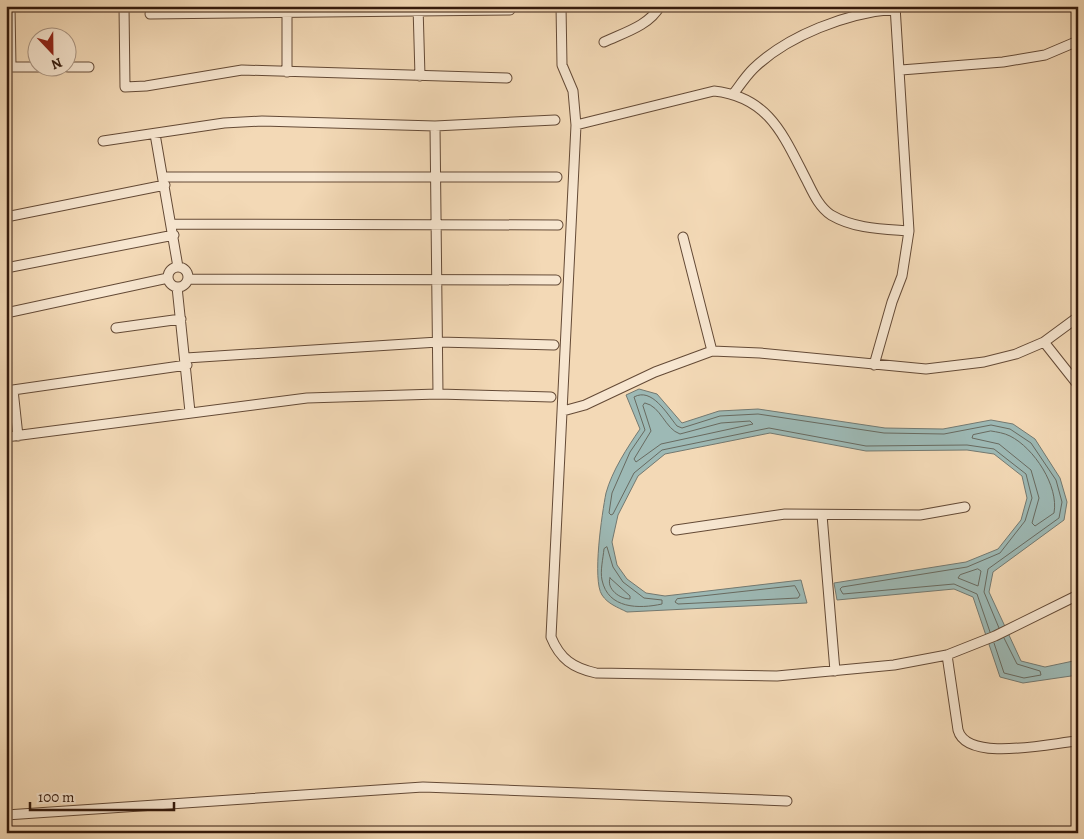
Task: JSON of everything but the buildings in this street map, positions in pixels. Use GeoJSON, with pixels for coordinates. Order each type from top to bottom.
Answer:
{"type":"FeatureCollection","features":[{"type":"Feature","properties":{"kind":"street"},"geometry":{"type":"LineString","coordinates":[[10,6],[8,67],[28,67]]}},
{"type":"Feature","properties":{"kind":"street"},"geometry":{"type":"LineString","coordinates":[[124,6],[125,87],[146,86],[242,70],[507,78]]}},
{"type":"Feature","properties":{"kind":"street"},"geometry":{"type":"LineString","coordinates":[[561,6],[562,65],[573,91],[576,125],[551,637],[557,651],[564,660],[584,670],[596,673],[777,676],[894,665],[947,655],[1013,628],[1078,595]]}},
{"type":"Feature","properties":{"kind":"street"},"geometry":{"type":"LineString","coordinates":[[604,42],[640,26],[656,14],[660,6]]}},
{"type":"Feature","properties":{"kind":"street"},"geometry":{"type":"LineString","coordinates":[[418,8],[420,76]]}},
{"type":"Feature","properties":{"kind":"street"},"geometry":{"type":"LineString","coordinates":[[150,14],[287,9],[418,8],[510,10]]}},
{"type":"Feature","properties":{"kind":"street"},"geometry":{"type":"LineString","coordinates":[[734,93],[753,69],[781,47],[845,17],[895,8],[909,231],[902,276],[892,302],[874,365]]}},
{"type":"Feature","properties":{"kind":"street"},"geometry":{"type":"LineString","coordinates":[[287,9],[287,72]]}},
{"type":"Feature","properties":{"kind":"street"},"geometry":{"type":"LineString","coordinates":[[900,70],[1003,62],[1045,55],[1078,41]]}},
{"type":"Feature","properties":{"kind":"street"},"geometry":{"type":"LineString","coordinates":[[78,67],[89,67]]}},
{"type":"Feature","properties":{"kind":"street"},"geometry":{"type":"LineString","coordinates":[[576,125],[714,91],[734,93],[763,110],[782,134],[816,200],[830,214],[856,226],[909,231]]}},
{"type":"Feature","properties":{"kind":"street"},"geometry":{"type":"LineString","coordinates":[[103,141],[224,123],[262,122],[435,126],[555,120]]}},
{"type":"Feature","properties":{"kind":"street"},"geometry":{"type":"LineString","coordinates":[[435,126],[438,394]]}},
{"type":"Feature","properties":{"kind":"street"},"geometry":{"type":"LineString","coordinates":[[155,134],[174,235],[178,267]]}},
{"type":"Feature","properties":{"kind":"street"},"geometry":{"type":"LineString","coordinates":[[6,217],[164,181],[436,175],[557,177]]}},
{"type":"Feature","properties":{"kind":"street"},"geometry":{"type":"LineString","coordinates":[[172,224],[558,225]]}},
{"type":"Feature","properties":{"kind":"street"},"geometry":{"type":"LineString","coordinates":[[6,268],[174,235]]}},
{"type":"Feature","properties":{"kind":"street"},"geometry":{"type":"LineString","coordinates":[[683,237],[712,350]]}},
{"type":"Feature","properties":{"kind":"street"},"geometry":{"type":"LineString","coordinates":[[178,267],[187,272],[188,279],[184,285],[177,287],[171,284],[168,278],[172,269],[178,267]]}},
{"type":"Feature","properties":{"kind":"street"},"geometry":{"type":"LineString","coordinates":[[6,313],[168,278]]}},
{"type":"Feature","properties":{"kind":"street"},"geometry":{"type":"LineString","coordinates":[[188,279],[556,280]]}},
{"type":"Feature","properties":{"kind":"street"},"geometry":{"type":"LineString","coordinates":[[177,287],[190,412]]}},
{"type":"Feature","properties":{"kind":"street"},"geometry":{"type":"LineString","coordinates":[[563,411],[585,405],[655,372],[712,350],[926,369],[984,362],[1016,354],[1044,342],[1078,317]]}},
{"type":"Feature","properties":{"kind":"street"},"geometry":{"type":"LineString","coordinates":[[116,328],[181,319]]}},
{"type":"Feature","properties":{"kind":"street"},"geometry":{"type":"LineString","coordinates":[[18,436],[10,390],[186,362],[438,342],[554,345]]}},
{"type":"Feature","properties":{"kind":"street"},"geometry":{"type":"LineString","coordinates":[[1044,342],[1078,385]]}},
{"type":"Feature","properties":{"kind":"street"},"geometry":{"type":"LineString","coordinates":[[6,437],[307,398],[438,394],[551,397]]}},
{"type":"Feature","properties":{"kind":"street"},"geometry":{"type":"LineString","coordinates":[[676,530],[785,514],[920,516],[964,507]]}},
{"type":"Feature","properties":{"kind":"street"},"geometry":{"type":"LineString","coordinates":[[822,514],[835,671]]}},
{"type":"Feature","properties":{"kind":"street"},"geometry":{"type":"LineString","coordinates":[[947,655],[958,730],[960,738],[966,743],[977,748],[992,750],[1078,740]]}},
{"type":"Feature","properties":{"kind":"street"},"geometry":{"type":"LineString","coordinates":[[6,815],[429,787],[787,801]]}},
{"type":"Feature","properties":{"kind":"water"},"geometry":{"type":"Polygon","coordinates":[[[639,389],[657,394],[682,423],[719,411],[758,409],[885,428],[943,429],[991,420],[1013,424],[1035,439],[1060,478],[1067,502],[1064,520],[993,572],[989,592],[1021,661],[1045,667],[1078,660],[1078,675],[1023,683],[1000,677],[973,597],[954,589],[837,600],[834,583],[966,562],[998,549],[1021,520],[1027,498],[1022,476],[994,454],[967,450],[866,451],[770,433],[665,454],[638,476],[618,515],[612,542],[617,565],[627,579],[646,593],[665,596],[801,580],[807,603],[627,612],[616,607],[604,598],[599,587],[598,561],[602,515],[606,493],[612,476],[640,429],[626,395],[639,389]]]}}]}
